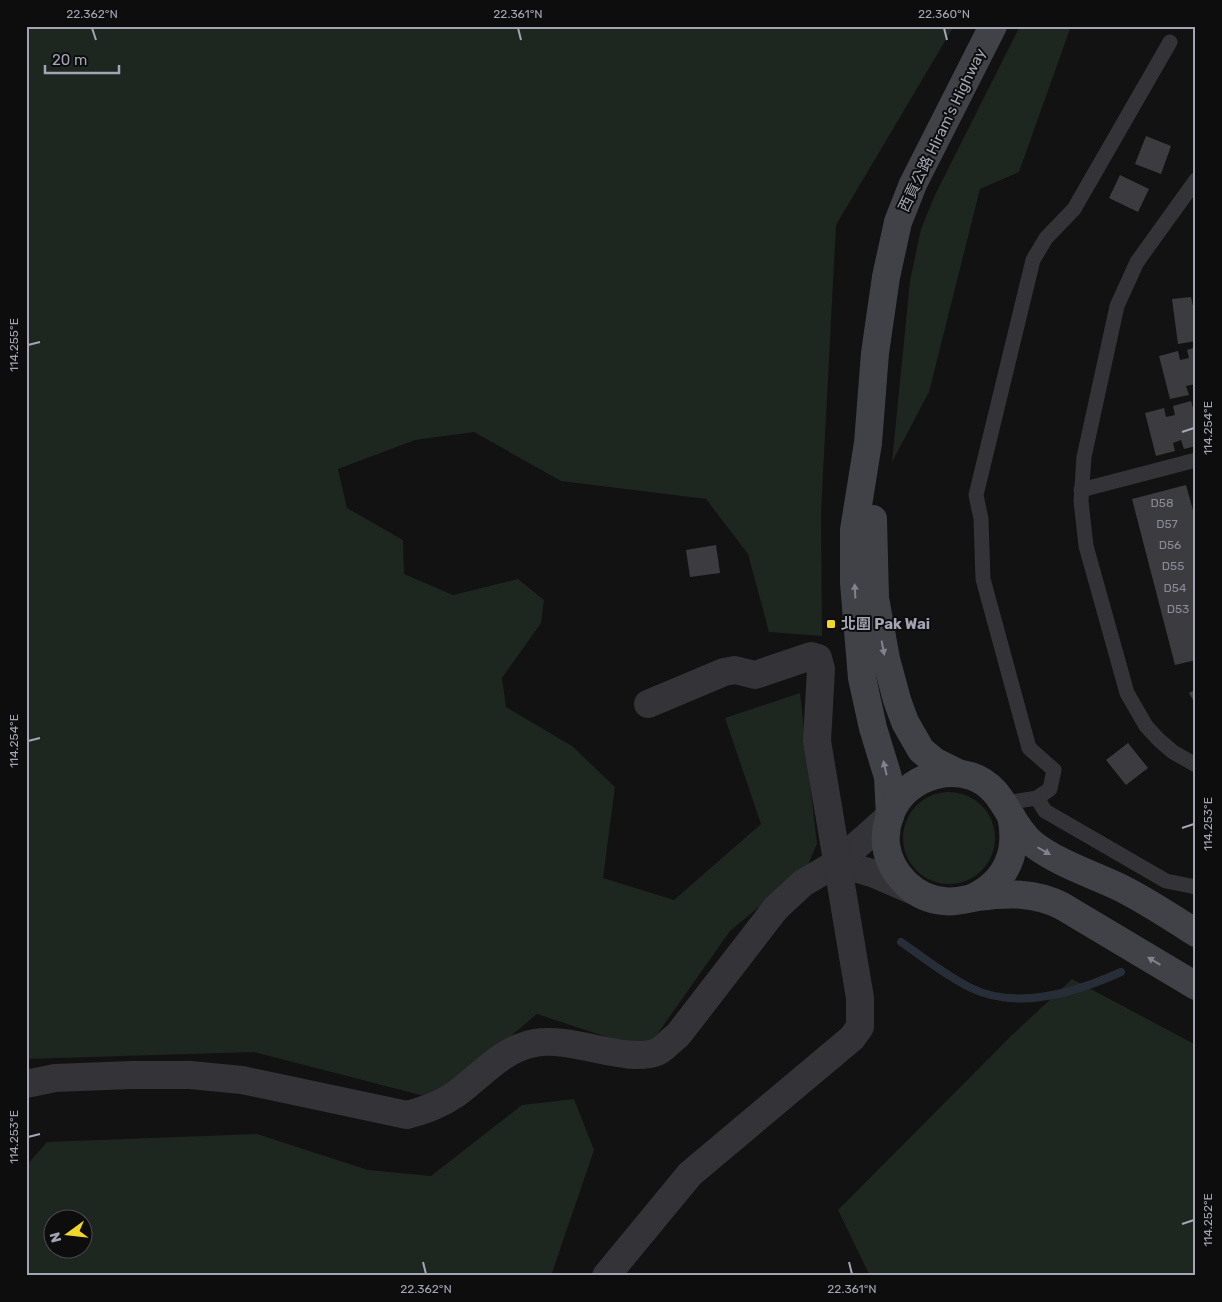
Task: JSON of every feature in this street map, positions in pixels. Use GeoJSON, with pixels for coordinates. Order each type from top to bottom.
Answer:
{"type":"FeatureCollection","features":[{"type":"Feature","properties":{"kind":"main road","name":"西貢公路 Hiram's Highway"},"geometry":{"type":"LineString","coordinates":[[890,816],[888,777],[873,728],[862,678],[856,611],[854,530],[857,501],[868,443],[877,344],[886,277],[898,222],[913,184],[993,26]]}},
{"type":"Feature","properties":{"kind":"main road","name":"西貢公路 Hiram's Highway"},"geometry":{"type":"LineString","coordinates":[[868,443],[872,487],[875,598],[886,659],[897,700],[912,737],[921,750],[934,761],[958,773]]}},
{"type":"Feature","properties":{"kind":"main road","name":"西貢公路 Hiram's Highway"},"geometry":{"type":"LineString","coordinates":[[1196,933],[1158,909],[1042,850],[1021,832],[996,792],[972,776],[958,773],[943,773],[916,782],[896,803],[890,816],[886,830],[890,858],[905,883],[916,892],[943,902],[1013,894],[1030,895],[1053,901],[1196,986]]}},
{"type":"Feature","properties":{"kind":"main road","name":"西貢公路 Hiram's Highway"},"geometry":{"type":"LineString","coordinates":[[972,898],[996,883],[1005,872],[1014,844],[1008,810]]}},
{"type":"Feature","properties":{"kind":"street"},"geometry":{"type":"LineString","coordinates":[[606,1276],[690,1174],[852,1038],[860,1027],[860,998],[817,741],[821,669],[818,658],[811,656],[755,675],[736,670],[724,672],[648,704]]}},
{"type":"Feature","properties":{"kind":"street"},"geometry":{"type":"LineString","coordinates":[[26,1084],[64,1078],[190,1075],[242,1080],[407,1115],[430,1109],[456,1093],[496,1060],[518,1047],[537,1042],[561,1041],[625,1053],[644,1054],[658,1051],[678,1035],[776,908],[803,883],[837,863],[890,816]]}},
{"type":"Feature","properties":{"kind":"street"},"geometry":{"type":"LineString","coordinates":[[837,863],[872,873],[916,892]]}},
{"type":"Feature","properties":{"kind":"lane"},"geometry":{"type":"LineString","coordinates":[[1008,810],[1037,798],[1050,790],[1054,770],[1029,748],[984,579],[977,485],[1033,260],[1046,238],[1074,209],[1170,42]]}},
{"type":"Feature","properties":{"kind":"lane"},"geometry":{"type":"LineString","coordinates":[[1196,180],[1137,262],[1117,306],[1084,457],[1081,490],[1082,524],[1086,546],[1127,693],[1146,726],[1159,740],[1173,752],[1196,766]]}},
{"type":"Feature","properties":{"kind":"lane"},"geometry":{"type":"LineString","coordinates":[[1081,490],[1196,460]]}},
{"type":"Feature","properties":{"kind":"lane"},"geometry":{"type":"LineString","coordinates":[[1037,798],[1045,811],[1166,881],[1196,887]]}},
{"type":"Feature","properties":{"kind":"lane"},"geometry":{"type":"LineString","coordinates":[[1158,909],[1196,919]]}},
{"type":"Feature","properties":{"kind":"shaded area"},"geometry":{"type":"Polygon","coordinates":[[[26,26],[954,26],[836,225],[821,512],[822,636],[769,632],[748,554],[706,499],[561,481],[474,432],[415,440],[338,469],[347,508],[403,540],[404,574],[453,595],[518,579],[544,600],[541,623],[502,678],[506,707],[572,746],[615,787],[603,878],[674,900],[761,824],[725,718],[800,693],[817,844],[807,867],[730,931],[646,1050],[537,1014],[436,1099],[254,1052],[26,1059],[26,26]]]}},
{"type":"Feature","properties":{"kind":"shaded area"},"geometry":{"type":"Polygon","coordinates":[[[1020,26],[1071,26],[1019,172],[980,189],[929,392],[892,462],[910,281],[921,229],[935,195],[1020,26]]]}},
{"type":"Feature","properties":{"kind":"shaded area"},"geometry":{"type":"Polygon","coordinates":[[[949,792],[967,795],[982,805],[992,820],[995,838],[992,856],[982,871],[967,881],[949,884],[931,881],[916,871],[906,856],[903,838],[906,820],[916,805],[931,795],[949,792]]]}},
{"type":"Feature","properties":{"kind":"shaded area"},"geometry":{"type":"Polygon","coordinates":[[[1072,979],[1196,1045],[1196,1276],[870,1276],[838,1210],[1011,1036],[1072,979]]]}},
{"type":"Feature","properties":{"kind":"shaded area"},"geometry":{"type":"Polygon","coordinates":[[[574,1099],[594,1150],[551,1276],[26,1276],[26,1166],[47,1142],[257,1134],[368,1170],[431,1176],[522,1105],[574,1099]]]}},
{"type":"Feature","properties":{"kind":"building"},"geometry":{"type":"Polygon","coordinates":[[[1146,136],[1171,146],[1161,174],[1135,164],[1146,136]]]}},
{"type":"Feature","properties":{"kind":"building"},"geometry":{"type":"Polygon","coordinates":[[[1120,175],[1149,189],[1138,212],[1109,198],[1120,175]]]}},
{"type":"Feature","properties":{"kind":"building"},"geometry":{"type":"Polygon","coordinates":[[[1191,297],[1193,306],[1196,306],[1196,341],[1178,344],[1172,299],[1191,297]]]}},
{"type":"Feature","properties":{"kind":"building"},"geometry":{"type":"Polygon","coordinates":[[[1196,347],[1196,384],[1186,386],[1189,395],[1170,399],[1159,356],[1178,351],[1180,360],[1189,358],[1187,350],[1196,347]]]}},
{"type":"Feature","properties":{"kind":"building"},"geometry":{"type":"Polygon","coordinates":[[[1191,401],[1196,418],[1196,446],[1184,449],[1181,440],[1173,443],[1175,451],[1156,456],[1145,413],[1164,408],[1166,417],[1175,415],[1173,406],[1191,401]]]}},
{"type":"Feature","properties":{"kind":"building"},"geometry":{"type":"Polygon","coordinates":[[[1186,485],[1196,521],[1196,660],[1175,665],[1132,499],[1186,485]]]}},
{"type":"Feature","properties":{"kind":"building"},"geometry":{"type":"Polygon","coordinates":[[[716,545],[720,573],[690,577],[686,550],[716,545]]]}},
{"type":"Feature","properties":{"kind":"building"},"geometry":{"type":"Polygon","coordinates":[[[1196,689],[1196,705],[1189,693],[1196,689]]]}},
{"type":"Feature","properties":{"kind":"building"},"geometry":{"type":"Polygon","coordinates":[[[1128,743],[1148,768],[1126,785],[1106,760],[1128,743]]]}},
{"type":"Feature","properties":{"kind":"waterway"},"geometry":{"type":"LineString","coordinates":[[901,942],[971,988],[989,995],[1008,998],[1028,998],[1067,992],[1121,972]]}},
{"type":"Feature","properties":{"kind":"place","name":"北圍 Pak Wai"},"geometry":{"type":"Point","coordinates":[831,624]}}]}
